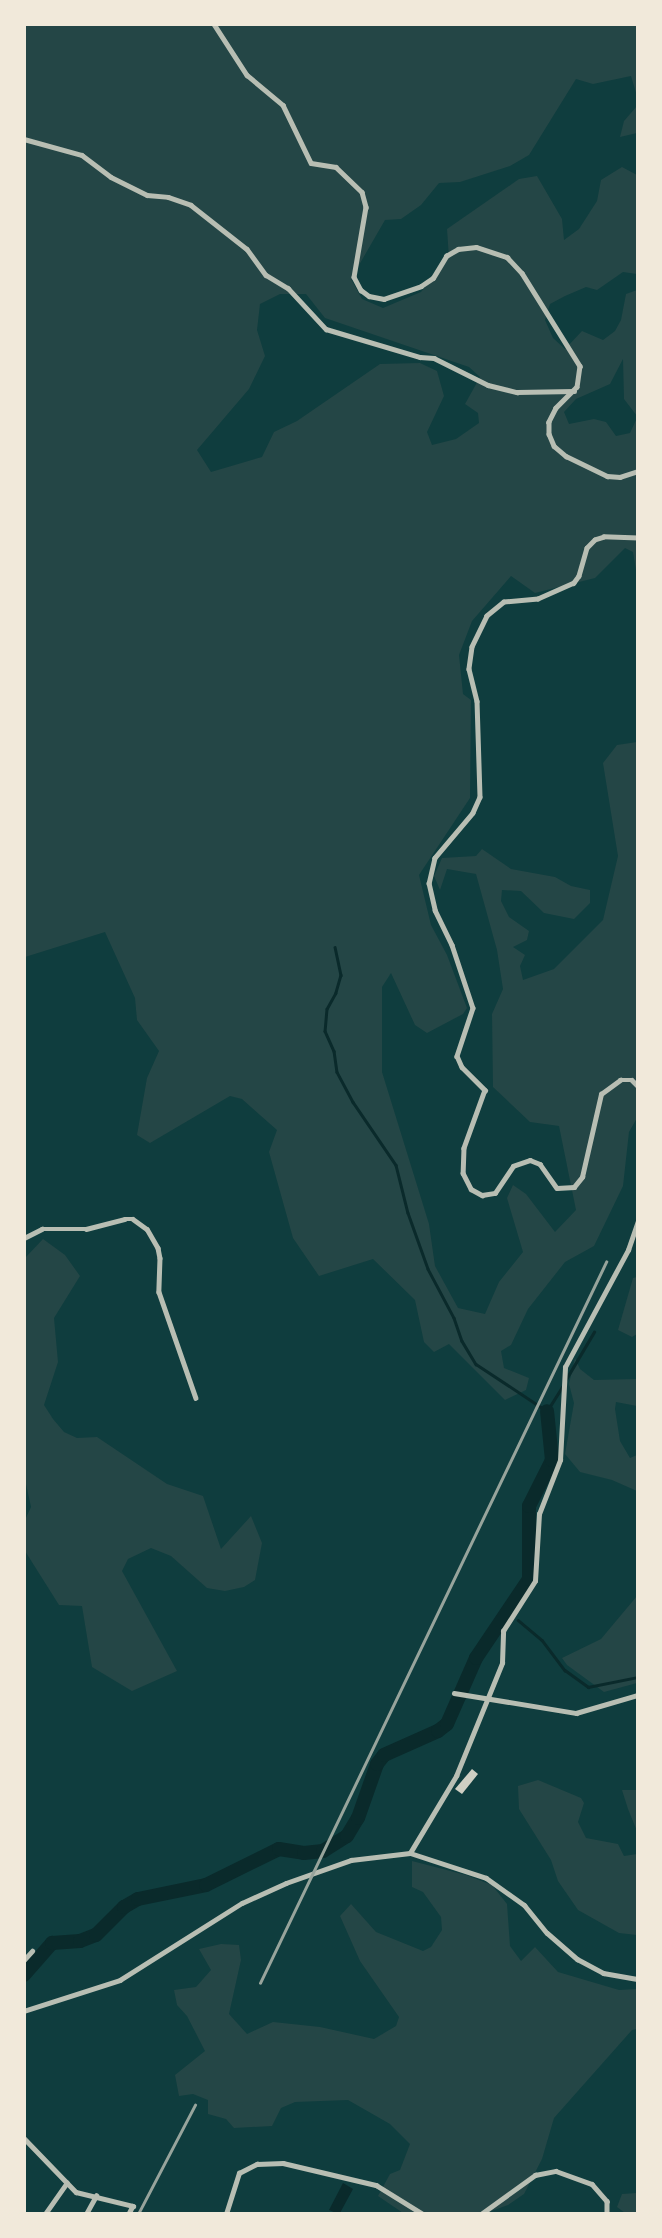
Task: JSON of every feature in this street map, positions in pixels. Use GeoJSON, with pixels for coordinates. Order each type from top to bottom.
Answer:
{"type":"FeatureCollection","features":[{"type":"Feature","properties":{"kind":"street"},"geometry":{"type":"LineString","coordinates":[[214,24],[247,75],[283,105],[309,160],[317,166],[336,167],[362,192],[366,207],[354,277],[361,290],[374,298],[389,298],[429,281],[442,260],[453,251],[476,247],[501,253],[518,267],[577,358],[581,374],[575,391],[552,416],[548,429],[554,446],[566,456],[607,476],[620,477],[638,471]]}},
{"type":"Feature","properties":{"kind":"street"},"geometry":{"type":"LineString","coordinates":[[24,139],[82,155],[111,177],[147,195],[168,197],[191,205],[247,249],[266,275],[288,288],[326,329],[419,357],[434,358],[488,385],[517,392],[575,391]]}},
{"type":"Feature","properties":{"kind":"street"},"geometry":{"type":"LineString","coordinates":[[638,538],[604,537],[595,540],[587,548],[579,576],[574,583],[538,599],[500,603],[487,616],[472,647],[469,669],[477,701],[480,797],[473,813],[435,858],[429,883],[435,910],[452,945],[473,1008],[457,1056],[463,1067],[485,1090],[464,1148],[463,1173],[471,1189],[482,1195],[495,1193],[513,1166],[530,1160],[542,1167],[554,1186],[574,1187],[582,1177],[601,1094],[620,1080],[632,1080],[638,1086]]}},
{"type":"Feature","properties":{"kind":"street"},"geometry":{"type":"LineString","coordinates":[[24,1238],[42,1229],[86,1229],[125,1219],[133,1219],[147,1229],[158,1248],[159,1292],[196,1398]]}},
{"type":"Feature","properties":{"kind":"street"},"geometry":{"type":"LineString","coordinates":[[410,1853],[456,1776],[502,1663],[503,1631],[537,1577],[537,1522],[560,1460],[565,1367],[628,1250],[638,1221]]}},
{"type":"Feature","properties":{"kind":"street"},"geometry":{"type":"LineString","coordinates":[[454,1693],[576,1713],[638,1695]]}},
{"type":"Feature","properties":{"kind":"street"},"geometry":{"type":"LineString","coordinates":[[24,2011],[120,1980],[242,1903],[286,1883],[351,1860],[410,1853],[486,1878],[524,1905],[547,1933],[577,1959],[603,1973],[638,1979]]}},
{"type":"Feature","properties":{"kind":"street"},"geometry":{"type":"LineString","coordinates":[[24,1960],[32,1951]]}},
{"type":"Feature","properties":{"kind":"street"},"geometry":{"type":"LineString","coordinates":[[24,2138],[59,2171],[76,2192],[133,2206],[129,2214]]}},
{"type":"Feature","properties":{"kind":"street"},"geometry":{"type":"LineString","coordinates":[[226,2214],[239,2173],[257,2164],[284,2163],[376,2185],[423,2214]]}},
{"type":"Feature","properties":{"kind":"street"},"geometry":{"type":"LineString","coordinates":[[481,2214],[535,2175],[556,2171],[592,2184],[607,2201],[607,2214]]}},
{"type":"Feature","properties":{"kind":"street"},"geometry":{"type":"LineString","coordinates":[[45,2214],[67,2183]]}},
{"type":"Feature","properties":{"kind":"street"},"geometry":{"type":"LineString","coordinates":[[86,2214],[96,2196]]}},
{"type":"Feature","properties":{"kind":"shaded area"},"geometry":{"type":"Polygon","coordinates":[[[25,25],[637,25],[637,96],[631,76],[593,84],[576,79],[529,155],[510,166],[460,182],[439,183],[421,205],[401,219],[385,220],[351,279],[362,299],[383,308],[421,292],[449,258],[447,229],[519,179],[537,176],[562,219],[564,240],[579,229],[597,201],[601,180],[622,167],[637,175],[637,274],[623,272],[597,290],[586,287],[565,296],[550,304],[545,320],[553,338],[565,349],[582,331],[603,340],[615,331],[621,320],[626,294],[637,290],[637,416],[624,399],[623,359],[610,384],[576,399],[564,412],[569,424],[594,419],[606,422],[616,436],[630,433],[637,418],[637,576],[633,552],[625,548],[595,578],[535,593],[511,576],[472,621],[459,655],[463,694],[471,700],[470,798],[419,875],[431,925],[447,955],[467,1008],[463,1014],[427,1033],[415,1025],[391,973],[382,987],[382,1072],[429,1224],[435,1266],[458,1308],[485,1314],[499,1282],[523,1252],[507,1198],[513,1185],[526,1194],[555,1232],[576,1210],[559,1126],[530,1122],[493,1087],[492,1014],[503,989],[497,950],[476,874],[447,869],[440,890],[434,876],[442,858],[476,856],[482,849],[511,869],[555,877],[571,886],[590,890],[590,903],[574,919],[544,913],[521,891],[502,890],[501,901],[509,917],[529,931],[527,940],[513,947],[525,955],[520,966],[523,980],[554,969],[603,920],[618,856],[603,763],[617,745],[637,742],[637,1118],[629,1132],[623,1186],[594,1246],[565,1262],[528,1309],[511,1345],[501,1351],[504,1368],[529,1378],[526,1390],[505,1400],[449,1344],[434,1352],[424,1342],[415,1300],[373,1259],[319,1276],[293,1238],[269,1152],[277,1130],[242,1099],[230,1096],[150,1143],[137,1135],[147,1078],[159,1051],[137,1020],[135,998],[105,932],[25,957],[25,25]],[[280,294],[260,304],[257,330],[265,356],[249,389],[197,450],[211,472],[262,457],[274,432],[297,421],[380,364],[420,363],[437,371],[444,396],[427,432],[432,445],[456,439],[479,423],[478,413],[465,404],[480,377],[469,367],[325,318],[306,294],[280,294]]]}},
{"type":"Feature","properties":{"kind":"shaded area"},"geometry":{"type":"Polygon","coordinates":[[[637,106],[637,133],[620,137],[624,121],[637,106]]]}},
{"type":"Feature","properties":{"kind":"shaded area"},"geometry":{"type":"Polygon","coordinates":[[[43,1239],[65,1255],[80,1276],[54,1318],[58,1362],[44,1405],[53,1419],[64,1432],[77,1438],[97,1437],[167,1484],[203,1496],[221,1549],[251,1516],[262,1543],[255,1580],[244,1587],[225,1591],[207,1588],[171,1556],[151,1548],[128,1559],[122,1571],[177,1671],[132,1691],[92,1667],[82,1606],[59,1605],[25,1551],[25,1520],[31,1507],[24,1475],[25,1258],[43,1239]]]}},
{"type":"Feature","properties":{"kind":"shaded area"},"geometry":{"type":"Polygon","coordinates":[[[637,1277],[637,1334],[632,1337],[618,1330],[633,1278],[637,1277]]]}},
{"type":"Feature","properties":{"kind":"shaded area"},"geometry":{"type":"Polygon","coordinates":[[[575,1358],[580,1369],[594,1380],[637,1379],[637,1406],[616,1402],[615,1409],[620,1441],[630,1458],[637,1455],[637,1491],[612,1480],[580,1472],[565,1454],[574,1403],[569,1384],[575,1358]]]}},
{"type":"Feature","properties":{"kind":"shaded area"},"geometry":{"type":"Polygon","coordinates":[[[637,1596],[637,1683],[604,1692],[567,1665],[562,1658],[601,1639],[637,1596]]]}},
{"type":"Feature","properties":{"kind":"shaded area"},"geometry":{"type":"Polygon","coordinates":[[[538,1780],[581,1798],[584,1803],[578,1822],[586,1838],[618,1844],[624,1856],[637,1854],[637,1935],[619,1933],[578,1910],[558,1881],[551,1860],[519,1809],[518,1786],[538,1780]]]}},
{"type":"Feature","properties":{"kind":"shaded area"},"geometry":{"type":"Polygon","coordinates":[[[622,1790],[637,1790],[637,1831],[628,1809],[622,1790]]]}},
{"type":"Feature","properties":{"kind":"shaded area"},"geometry":{"type":"Polygon","coordinates":[[[412,1861],[466,1875],[492,1885],[507,1904],[510,1946],[521,1961],[535,1947],[558,1972],[619,1990],[637,1989],[637,2029],[632,2030],[554,2118],[542,2159],[524,2194],[508,2205],[486,2213],[403,2213],[378,2196],[390,2174],[400,2170],[410,2144],[390,2124],[348,2100],[295,2102],[281,2108],[272,2126],[234,2128],[226,2119],[208,2114],[208,2100],[193,2094],[179,2096],[175,2075],[205,2051],[187,2016],[177,2005],[174,1990],[196,1987],[211,1970],[199,1949],[221,1944],[239,1945],[241,1960],[229,2014],[247,2034],[273,2022],[320,2027],[374,2039],[396,2026],[399,2017],[360,1961],[340,1916],[351,1904],[376,1932],[423,1951],[431,1947],[442,1930],[441,1917],[423,1892],[412,1887],[412,1861]]]}},
{"type":"Feature","properties":{"kind":"shaded area"},"geometry":{"type":"Polygon","coordinates":[[[343,2183],[353,2189],[340,2213],[336,2213],[329,2210],[343,2183]]]}},
{"type":"Feature","properties":{"kind":"shaded area"},"geometry":{"type":"Polygon","coordinates":[[[637,2193],[637,2213],[625,2213],[617,2207],[622,2194],[637,2193]]]}},
{"type":"Feature","properties":{"kind":"building"},"geometry":{"type":"Polygon","coordinates":[[[472,1769],[478,1774],[462,1794],[455,1789],[472,1769]]]}},
{"type":"Feature","properties":{"kind":"waterway"},"geometry":{"type":"LineString","coordinates":[[335,947],[341,975],[336,993],[327,1009],[325,1031],[334,1051],[337,1072],[353,1102],[396,1165],[408,1213],[428,1269],[454,1318],[462,1341],[476,1364],[547,1411],[562,1387]]}},
{"type":"Feature","properties":{"kind":"waterway"},"geometry":{"type":"LineString","coordinates":[[565,1381],[594,1332]]}},
{"type":"Feature","properties":{"kind":"waterway"},"geometry":{"type":"LineString","coordinates":[[24,1975],[52,1943],[80,1941],[96,1935],[124,1907],[138,1899],[206,1885],[279,1849],[304,1853],[323,1851],[347,1836],[358,1818],[377,1764],[384,1755],[438,1731],[447,1724],[476,1658],[529,1579],[529,1506],[552,1460],[547,1411]]}},
{"type":"Feature","properties":{"kind":"waterway"},"geometry":{"type":"LineString","coordinates":[[506,1609],[510,1613]]}},
{"type":"Feature","properties":{"kind":"waterway"},"geometry":{"type":"LineString","coordinates":[[518,1620],[542,1640],[565,1670],[588,1687],[638,1677]]}},
{"type":"Feature","properties":{"kind":"railway"},"geometry":{"type":"LineString","coordinates":[[260,1983],[606,1262]]}},
{"type":"Feature","properties":{"kind":"railway"},"geometry":{"type":"LineString","coordinates":[[138,2214],[195,2105]]}}]}
